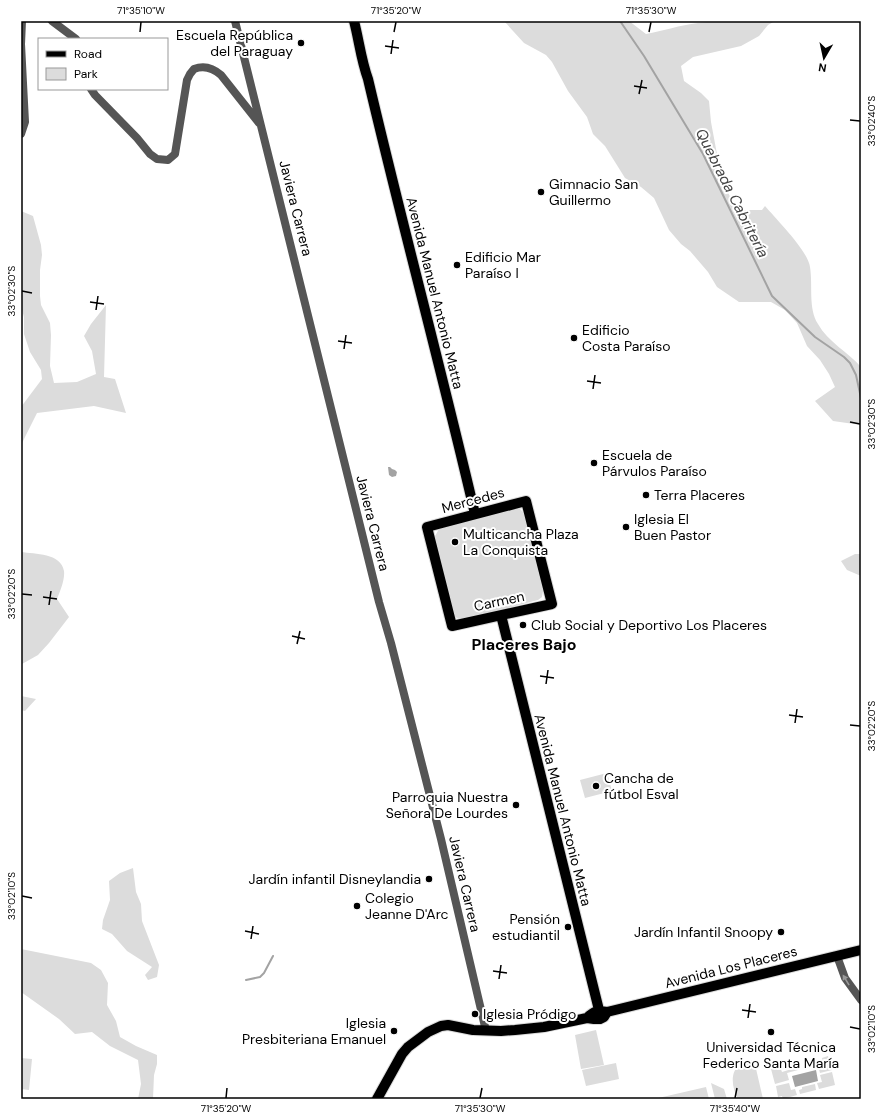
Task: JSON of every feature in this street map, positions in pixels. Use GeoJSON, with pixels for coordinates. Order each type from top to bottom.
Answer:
{"type":"FeatureCollection","features":[{"type":"Feature","properties":{"kind":"main road","name":"Avenida Manuel Antonio Matta"},"geometry":{"type":"LineString","coordinates":[[354,21],[360,44],[367,61],[368,79],[449,402],[475,514]]}},
{"type":"Feature","properties":{"kind":"main road","name":"Mercedes"},"geometry":{"type":"LineString","coordinates":[[452,626],[427,527],[526,501],[552,604]]}},
{"type":"Feature","properties":{"kind":"main road","name":"Carmen"},"geometry":{"type":"LineString","coordinates":[[452,626],[552,604]]}},
{"type":"Feature","properties":{"kind":"main road","name":"Avenida Manuel Antonio Matta"},"geometry":{"type":"LineString","coordinates":[[501,616],[603,1011]]}},
{"type":"Feature","properties":{"kind":"main road","name":"Avenida Los Placeres"},"geometry":{"type":"LineString","coordinates":[[377,1099],[402,1054],[413,1043],[428,1032],[441,1026],[448,1025],[474,1030],[501,1032],[528,1029],[587,1018],[592,1013],[861,950]]}},
{"type":"Feature","properties":{"kind":"street"},"geometry":{"type":"LineString","coordinates":[[21,134],[25,122],[21,44],[22,21]]}},
{"type":"Feature","properties":{"kind":"street"},"geometry":{"type":"LineString","coordinates":[[52,21],[75,38]]}},
{"type":"Feature","properties":{"kind":"street","name":"Javiera Carrera"},"geometry":{"type":"LineString","coordinates":[[235,21],[380,602],[441,839],[486,1031]]}},
{"type":"Feature","properties":{"kind":"street"},"geometry":{"type":"LineString","coordinates":[[92,90],[150,154],[160,160],[168,160],[175,154],[187,80],[194,69],[199,67],[211,69],[221,75],[261,125]]}},
{"type":"Feature","properties":{"kind":"street"},"geometry":{"type":"LineString","coordinates":[[837,956],[845,978],[861,1000]]}},
{"type":"Feature","properties":{"kind":"green space","name":"Quebrada Cabritería"},"geometry":{"type":"Polygon","coordinates":[[[504,21],[629,21],[646,34],[685,25],[707,22],[775,21],[768,25],[759,36],[741,46],[693,57],[681,66],[684,81],[701,93],[709,101],[711,122],[722,181],[737,210],[762,210],[765,206],[798,244],[808,260],[811,274],[811,297],[815,318],[827,336],[861,367],[861,425],[833,421],[815,401],[835,387],[820,360],[807,346],[797,323],[785,310],[771,302],[739,302],[717,287],[708,272],[669,230],[654,198],[641,187],[625,178],[605,146],[593,134],[587,117],[568,91],[552,62],[546,55],[524,43],[504,21]]]}},
{"type":"Feature","properties":{"kind":"green space"},"geometry":{"type":"Polygon","coordinates":[[[21,211],[33,216],[41,245],[40,296],[41,305],[50,323],[50,366],[54,383],[77,382],[96,374],[92,351],[84,336],[91,324],[106,305],[104,377],[115,379],[126,413],[94,406],[37,413],[21,445],[21,407],[42,379],[41,370],[30,352],[24,334],[24,317],[21,306],[21,211]]]}},
{"type":"Feature","properties":{"kind":"green space"},"geometry":{"type":"Polygon","coordinates":[[[517,508],[525,514],[543,591],[542,597],[538,600],[462,620],[453,616],[434,538],[440,527],[517,508]]]}},
{"type":"Feature","properties":{"kind":"green space"},"geometry":{"type":"Polygon","coordinates":[[[21,552],[47,556],[58,561],[62,565],[64,578],[57,599],[69,617],[38,655],[22,664],[21,552]]]}},
{"type":"Feature","properties":{"kind":"green space"},"geometry":{"type":"Polygon","coordinates":[[[855,554],[861,554],[861,576],[847,570],[841,561],[855,554]]]}},
{"type":"Feature","properties":{"kind":"green space"},"geometry":{"type":"Polygon","coordinates":[[[21,696],[36,699],[25,711],[21,710],[21,696]]]}},
{"type":"Feature","properties":{"kind":"green space","name":"Cancha de fútbol Esval"},"geometry":{"type":"Polygon","coordinates":[[[607,773],[612,791],[585,798],[580,780],[607,773]]]}},
{"type":"Feature","properties":{"kind":"green space"},"geometry":{"type":"Polygon","coordinates":[[[133,868],[136,892],[141,904],[142,921],[159,965],[157,977],[148,980],[145,975],[152,967],[127,951],[112,934],[102,929],[103,920],[110,900],[109,881],[120,873],[133,868]]]}},
{"type":"Feature","properties":{"kind":"green space"},"geometry":{"type":"Polygon","coordinates":[[[21,949],[91,963],[101,970],[108,983],[107,1005],[116,1021],[120,1037],[157,1055],[153,1099],[138,1099],[141,1084],[138,1060],[110,1046],[92,1032],[75,1034],[59,1019],[21,992],[21,949]]]}},
{"type":"Feature","properties":{"kind":"green space"},"geometry":{"type":"Polygon","coordinates":[[[596,1030],[604,1065],[581,1069],[575,1035],[596,1030]]]}},
{"type":"Feature","properties":{"kind":"green space"},"geometry":{"type":"Polygon","coordinates":[[[828,1056],[832,1070],[820,1073],[817,1062],[822,1061],[822,1058],[828,1056]]]}},
{"type":"Feature","properties":{"kind":"green space"},"geometry":{"type":"Polygon","coordinates":[[[21,1058],[32,1059],[29,1090],[21,1089],[21,1058]]]}},
{"type":"Feature","properties":{"kind":"green space"},"geometry":{"type":"Polygon","coordinates":[[[754,1060],[763,1099],[738,1099],[734,1090],[733,1075],[741,1063],[754,1060]]]}},
{"type":"Feature","properties":{"kind":"green space"},"geometry":{"type":"Polygon","coordinates":[[[616,1063],[619,1079],[586,1086],[582,1070],[616,1063]]]}},
{"type":"Feature","properties":{"kind":"green space"},"geometry":{"type":"Polygon","coordinates":[[[780,1067],[782,1072],[798,1067],[798,1070],[787,1073],[789,1080],[775,1084],[771,1069],[780,1067]]]}},
{"type":"Feature","properties":{"kind":"green space"},"geometry":{"type":"Polygon","coordinates":[[[832,1072],[835,1085],[819,1089],[817,1083],[822,1082],[820,1075],[832,1072]]]}},
{"type":"Feature","properties":{"kind":"green space"},"geometry":{"type":"Polygon","coordinates":[[[711,1083],[724,1089],[727,1099],[715,1099],[711,1083]]]}},
{"type":"Feature","properties":{"kind":"green space"},"geometry":{"type":"Polygon","coordinates":[[[789,1083],[791,1090],[795,1089],[797,1095],[783,1099],[782,1096],[778,1097],[776,1086],[789,1083]]]}},
{"type":"Feature","properties":{"kind":"green space"},"geometry":{"type":"Polygon","coordinates":[[[815,1084],[816,1090],[800,1094],[799,1090],[802,1089],[802,1087],[815,1084]]]}},
{"type":"Feature","properties":{"kind":"green space"},"geometry":{"type":"Polygon","coordinates":[[[706,1087],[709,1099],[654,1099],[706,1087]]]}},
{"type":"Feature","properties":{"kind":"shaded area"},"geometry":{"type":"Polygon","coordinates":[[[388,467],[397,472],[396,476],[392,477],[389,475],[388,467]]]}},
{"type":"Feature","properties":{"kind":"shaded area"},"geometry":{"type":"Polygon","coordinates":[[[816,1070],[818,1081],[795,1087],[792,1076],[816,1070]]]}},
{"type":"Feature","properties":{"kind":"waterway","name":"Quebrada Cabritería"},"geometry":{"type":"LineString","coordinates":[[620,21],[644,56],[703,154],[772,296],[815,337],[844,357],[850,363],[856,375],[861,398]]}},
{"type":"Feature","properties":{"kind":"waterway"},"geometry":{"type":"LineString","coordinates":[[246,980],[260,977],[264,973],[273,956]]}},
{"type":"Feature","properties":{"kind":"place","name":"Escuela República del Paraguay"},"geometry":{"type":"Point","coordinates":[301,43]}},
{"type":"Feature","properties":{"kind":"place","name":"Gimnacio San Guillermo"},"geometry":{"type":"Point","coordinates":[541,192]}},
{"type":"Feature","properties":{"kind":"place","name":"Edificio Mar Paraíso I"},"geometry":{"type":"Point","coordinates":[457,265]}},
{"type":"Feature","properties":{"kind":"place","name":"Edificio Costa Paraíso"},"geometry":{"type":"Point","coordinates":[574,338]}},
{"type":"Feature","properties":{"kind":"place","name":"Escuela de Párvulos Paraíso"},"geometry":{"type":"Point","coordinates":[594,463]}},
{"type":"Feature","properties":{"kind":"place","name":"Terra Placeres"},"geometry":{"type":"Point","coordinates":[646,495]}},
{"type":"Feature","properties":{"kind":"place","name":"Iglesia El Buen Pastor"},"geometry":{"type":"Point","coordinates":[626,527]}},
{"type":"Feature","properties":{"kind":"place","name":"Multicancha Plaza La Conquista"},"geometry":{"type":"Point","coordinates":[455,542]}},
{"type":"Feature","properties":{"kind":"place","name":"Club Social y Deportivo Los Placeres"},"geometry":{"type":"Point","coordinates":[523,625]}},
{"type":"Feature","properties":{"kind":"place","name":"Cancha de fútbol Esval"},"geometry":{"type":"Point","coordinates":[596,786]}},
{"type":"Feature","properties":{"kind":"place","name":"Parroquia Nuestra Señora De Lourdes"},"geometry":{"type":"Point","coordinates":[516,805]}},
{"type":"Feature","properties":{"kind":"place","name":"Jardín infantil Disneylandia"},"geometry":{"type":"Point","coordinates":[429,879]}},
{"type":"Feature","properties":{"kind":"place","name":"Colegio Jeanne D'Arc"},"geometry":{"type":"Point","coordinates":[357,906]}},
{"type":"Feature","properties":{"kind":"place","name":"Pensión estudiantil"},"geometry":{"type":"Point","coordinates":[568,927]}},
{"type":"Feature","properties":{"kind":"place","name":"Jardín Infantil Snoopy"},"geometry":{"type":"Point","coordinates":[781,932]}},
{"type":"Feature","properties":{"kind":"place","name":"Iglesia Pródigo"},"geometry":{"type":"Point","coordinates":[475,1014]}},
{"type":"Feature","properties":{"kind":"place","name":"Iglesia Presbiteriana Emanuel"},"geometry":{"type":"Point","coordinates":[394,1031]}},
{"type":"Feature","properties":{"kind":"place","name":"Universidad Técnica Federico Santa María"},"geometry":{"type":"Point","coordinates":[771,1032]}},
{"type":"Feature","properties":{"kind":"district","name":"Placeres Bajo"},"geometry":{"type":"Point","coordinates":[524,644]}}]}
